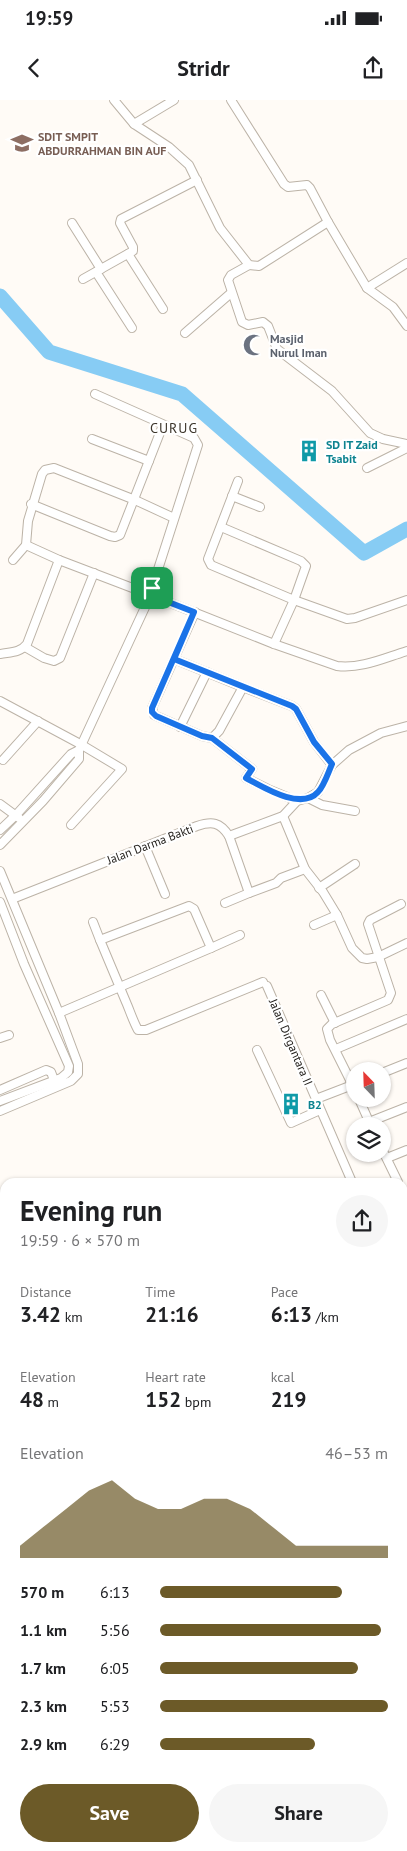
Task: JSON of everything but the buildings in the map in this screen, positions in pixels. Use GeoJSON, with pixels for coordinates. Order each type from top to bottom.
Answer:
{"type":"FeatureCollection","features":[{"type":"Feature","properties":{"kind":"street"},"geometry":{"type":"LineString","coordinates":[[114,100],[134,124],[180,155],[189,165],[220,228],[249,265]]}},
{"type":"Feature","properties":{"kind":"street"},"geometry":{"type":"LineString","coordinates":[[134,124],[174,100]]}},
{"type":"Feature","properties":{"kind":"street"},"geometry":{"type":"LineString","coordinates":[[231,100],[284,184],[288,188],[307,185],[310,188],[367,288],[393,307],[407,326]]}},
{"type":"Feature","properties":{"kind":"street"},"geometry":{"type":"LineString","coordinates":[[83,279],[133,251],[134,247],[120,223],[121,219],[197,180]]}},
{"type":"Feature","properties":{"kind":"street"},"geometry":{"type":"LineString","coordinates":[[328,222],[259,266],[249,265],[229,278],[231,293],[242,322],[248,325],[260,322],[266,324],[277,349],[332,391],[370,433],[383,439],[407,444]]}},
{"type":"Feature","properties":{"kind":"street"},"geometry":{"type":"LineString","coordinates":[[72,223],[132,328]]}},
{"type":"Feature","properties":{"kind":"street"},"geometry":{"type":"LineString","coordinates":[[128,254],[163,309]]}},
{"type":"Feature","properties":{"kind":"street"},"geometry":{"type":"LineString","coordinates":[[367,288],[407,263]]}},
{"type":"Feature","properties":{"kind":"street"},"geometry":{"type":"LineString","coordinates":[[185,333],[231,293]]}},
{"type":"Feature","properties":{"kind":"street"},"geometry":{"type":"LineString","coordinates":[[95,394],[194,438],[198,445],[152,588]]}},
{"type":"Feature","properties":{"kind":"street"},"geometry":{"type":"LineString","coordinates":[[32,504],[115,537],[120,535],[163,425]]}},
{"type":"Feature","properties":{"kind":"street"},"geometry":{"type":"LineString","coordinates":[[92,439],[148,461]]}},
{"type":"Feature","properties":{"kind":"street"},"geometry":{"type":"LineString","coordinates":[[367,468],[407,448]]}},
{"type":"Feature","properties":{"kind":"street"},"geometry":{"type":"LineString","coordinates":[[13,560],[26,545],[32,504],[42,474],[49,468],[54,468],[134,500],[174,518]]}},
{"type":"Feature","properties":{"kind":"street"},"geometry":{"type":"LineString","coordinates":[[238,480],[208,559],[210,565],[294,600],[347,619],[407,600]]}},
{"type":"Feature","properties":{"kind":"street"},"geometry":{"type":"LineString","coordinates":[[232,496],[260,507]]}},
{"type":"Feature","properties":{"kind":"street"},"geometry":{"type":"LineString","coordinates":[[221,527],[304,563],[306,569],[274,644]]}},
{"type":"Feature","properties":{"kind":"street"},"geometry":{"type":"LineString","coordinates":[[26,545],[59,560],[143,592]]}},
{"type":"Feature","properties":{"kind":"street"},"geometry":{"type":"LineString","coordinates":[[0,654],[17,652],[25,647],[59,560]]}},
{"type":"Feature","properties":{"kind":"street"},"geometry":{"type":"LineString","coordinates":[[25,647],[44,658],[54,661],[60,658],[94,573]]}},
{"type":"Feature","properties":{"kind":"street"},"geometry":{"type":"LineString","coordinates":[[143,592],[152,588]]}},
{"type":"Feature","properties":{"kind":"street"},"geometry":{"type":"LineString","coordinates":[[152,588],[157,592],[158,598]]}},
{"type":"Feature","properties":{"kind":"street"},"geometry":{"type":"LineString","coordinates":[[143,592],[143,599],[147,603],[152,604],[158,598]]}},
{"type":"Feature","properties":{"kind":"street"},"geometry":{"type":"LineString","coordinates":[[158,598],[274,644],[337,666],[363,665],[407,651]]}},
{"type":"Feature","properties":{"kind":"street"},"geometry":{"type":"LineString","coordinates":[[0,844],[23,822],[79,759],[81,748],[147,603]]}},
{"type":"Feature","properties":{"kind":"street"},"geometry":{"type":"LineString","coordinates":[[194,612],[152,710],[156,716],[202,736],[212,738],[252,769],[246,778],[268,790],[297,800],[308,798],[318,792],[332,764],[358,744],[381,733],[407,726]]}},
{"type":"Feature","properties":{"kind":"street"},"geometry":{"type":"LineString","coordinates":[[174,659],[292,706],[296,709],[314,742],[332,764]]}},
{"type":"Feature","properties":{"kind":"street"},"geometry":{"type":"LineString","coordinates":[[180,727],[207,672]]}},
{"type":"Feature","properties":{"kind":"street"},"geometry":{"type":"LineString","coordinates":[[212,738],[219,731],[243,687]]}},
{"type":"Feature","properties":{"kind":"street"},"geometry":{"type":"LineString","coordinates":[[0,701],[38,721],[81,748],[122,769],[71,825]]}},
{"type":"Feature","properties":{"kind":"street"},"geometry":{"type":"LineString","coordinates":[[3,760],[38,721]]}},
{"type":"Feature","properties":{"kind":"street"},"geometry":{"type":"LineString","coordinates":[[0,830],[72,754],[81,748]]}},
{"type":"Feature","properties":{"kind":"street"},"geometry":{"type":"LineString","coordinates":[[308,798],[322,805],[355,812]]}},
{"type":"Feature","properties":{"kind":"street"},"geometry":{"type":"LineString","coordinates":[[249,893],[229,836],[283,816],[297,800]]}},
{"type":"Feature","properties":{"kind":"street"},"geometry":{"type":"LineString","coordinates":[[0,804],[23,822]]}},
{"type":"Feature","properties":{"kind":"street"},"geometry":{"type":"LineString","coordinates":[[283,816],[304,869],[337,915],[352,948],[362,958],[367,959],[378,957],[407,943]]}},
{"type":"Feature","properties":{"kind":"street","name":"Jalan Darma Bakti"},"geometry":{"type":"LineString","coordinates":[[12,899],[204,824],[216,823],[223,827],[229,836]]}},
{"type":"Feature","properties":{"kind":"street"},"geometry":{"type":"LineString","coordinates":[[145,846],[165,894]]}},
{"type":"Feature","properties":{"kind":"street"},"geometry":{"type":"LineString","coordinates":[[319,888],[355,864]]}},
{"type":"Feature","properties":{"kind":"street"},"geometry":{"type":"LineString","coordinates":[[225,903],[276,883],[281,878],[304,869]]}},
{"type":"Feature","properties":{"kind":"street"},"geometry":{"type":"LineString","coordinates":[[0,871],[78,1064],[78,1076],[71,1081],[0,1111]]}},
{"type":"Feature","properties":{"kind":"street"},"geometry":{"type":"LineString","coordinates":[[0,902],[24,964],[69,1066],[66,1075],[0,1101]]}},
{"type":"Feature","properties":{"kind":"street"},"geometry":{"type":"LineString","coordinates":[[346,1070],[330,1040],[327,1029],[335,1023],[388,1000],[391,992],[368,924],[370,920],[401,904]]}},
{"type":"Feature","properties":{"kind":"street"},"geometry":{"type":"LineString","coordinates":[[100,940],[189,906],[194,909],[211,948]]}},
{"type":"Feature","properties":{"kind":"street"},"geometry":{"type":"LineString","coordinates":[[314,925],[337,915]]}},
{"type":"Feature","properties":{"kind":"street"},"geometry":{"type":"LineString","coordinates":[[93,922],[119,987]]}},
{"type":"Feature","properties":{"kind":"street"},"geometry":{"type":"LineString","coordinates":[[59,1013],[240,935]]}},
{"type":"Feature","properties":{"kind":"street"},"geometry":{"type":"LineString","coordinates":[[24,964],[37,959]]}},
{"type":"Feature","properties":{"kind":"street","name":"Jalan Dirgantara II"},"geometry":{"type":"LineString","coordinates":[[119,987],[135,1026],[138,1030],[142,1031],[265,984],[350,1178]]}},
{"type":"Feature","properties":{"kind":"street"},"geometry":{"type":"LineString","coordinates":[[321,994],[335,1023]]}},
{"type":"Feature","properties":{"kind":"street"},"geometry":{"type":"LineString","coordinates":[[336,1049],[407,1019]]}},
{"type":"Feature","properties":{"kind":"street"},"geometry":{"type":"LineString","coordinates":[[0,1038],[9,1036]]}},
{"type":"Feature","properties":{"kind":"street"},"geometry":{"type":"LineString","coordinates":[[257,1050],[291,1123],[320,1110]]}},
{"type":"Feature","properties":{"kind":"street"},"geometry":{"type":"LineString","coordinates":[[391,1069],[407,1063]]}},
{"type":"Feature","properties":{"kind":"street"},"geometry":{"type":"LineString","coordinates":[[0,1090],[46,1070],[51,1072],[54,1080]]}},
{"type":"Feature","properties":{"kind":"street"},"geometry":{"type":"LineString","coordinates":[[316,1099],[346,1090]]}},
{"type":"Feature","properties":{"kind":"street"},"geometry":{"type":"LineString","coordinates":[[385,1117],[407,1107]]}},
{"type":"Feature","properties":{"kind":"street"},"geometry":{"type":"LineString","coordinates":[[391,1156],[407,1150]]}},
{"type":"Feature","properties":{"kind":"street"},"geometry":{"type":"LineString","coordinates":[[389,1162],[396,1178]]}},
{"type":"Feature","properties":{"kind":"waterway"},"geometry":{"type":"LineString","coordinates":[[0,296],[49,352],[182,394],[364,553],[407,529]]}},
{"type":"Feature","properties":{"kind":"place","name":"SDIT SMPIT ABDURRAHMAN BIN AUF"},"geometry":{"type":"Point","coordinates":[22,143]}},
{"type":"Feature","properties":{"kind":"place","name":"Masjid Nurul Iman"},"geometry":{"type":"Point","coordinates":[254,345]}},
{"type":"Feature","properties":{"kind":"place","name":"SD IT Zaid Tsabit"},"geometry":{"type":"Point","coordinates":[309,451]}},
{"type":"Feature","properties":{"kind":"place","name":"B2"},"geometry":{"type":"Point","coordinates":[291,1104]}},
{"type":"Feature","properties":{"kind":"district","name":"CURUG"},"geometry":{"type":"Point","coordinates":[174,428]}},
{"type":"Feature","properties":{"kind":"route"},"geometry":{"type":"LineString","coordinates":[[152,588],[145,590],[142,594],[143,599],[147,603],[152,604],[158,598],[194,612],[152,708],[152,712],[156,716],[202,736],[212,738],[252,769],[246,778],[268,790],[297,800],[308,798],[318,792],[332,764],[310,736],[296,709],[174,659],[194,612],[158,598],[157,592],[152,588]]}}]}
